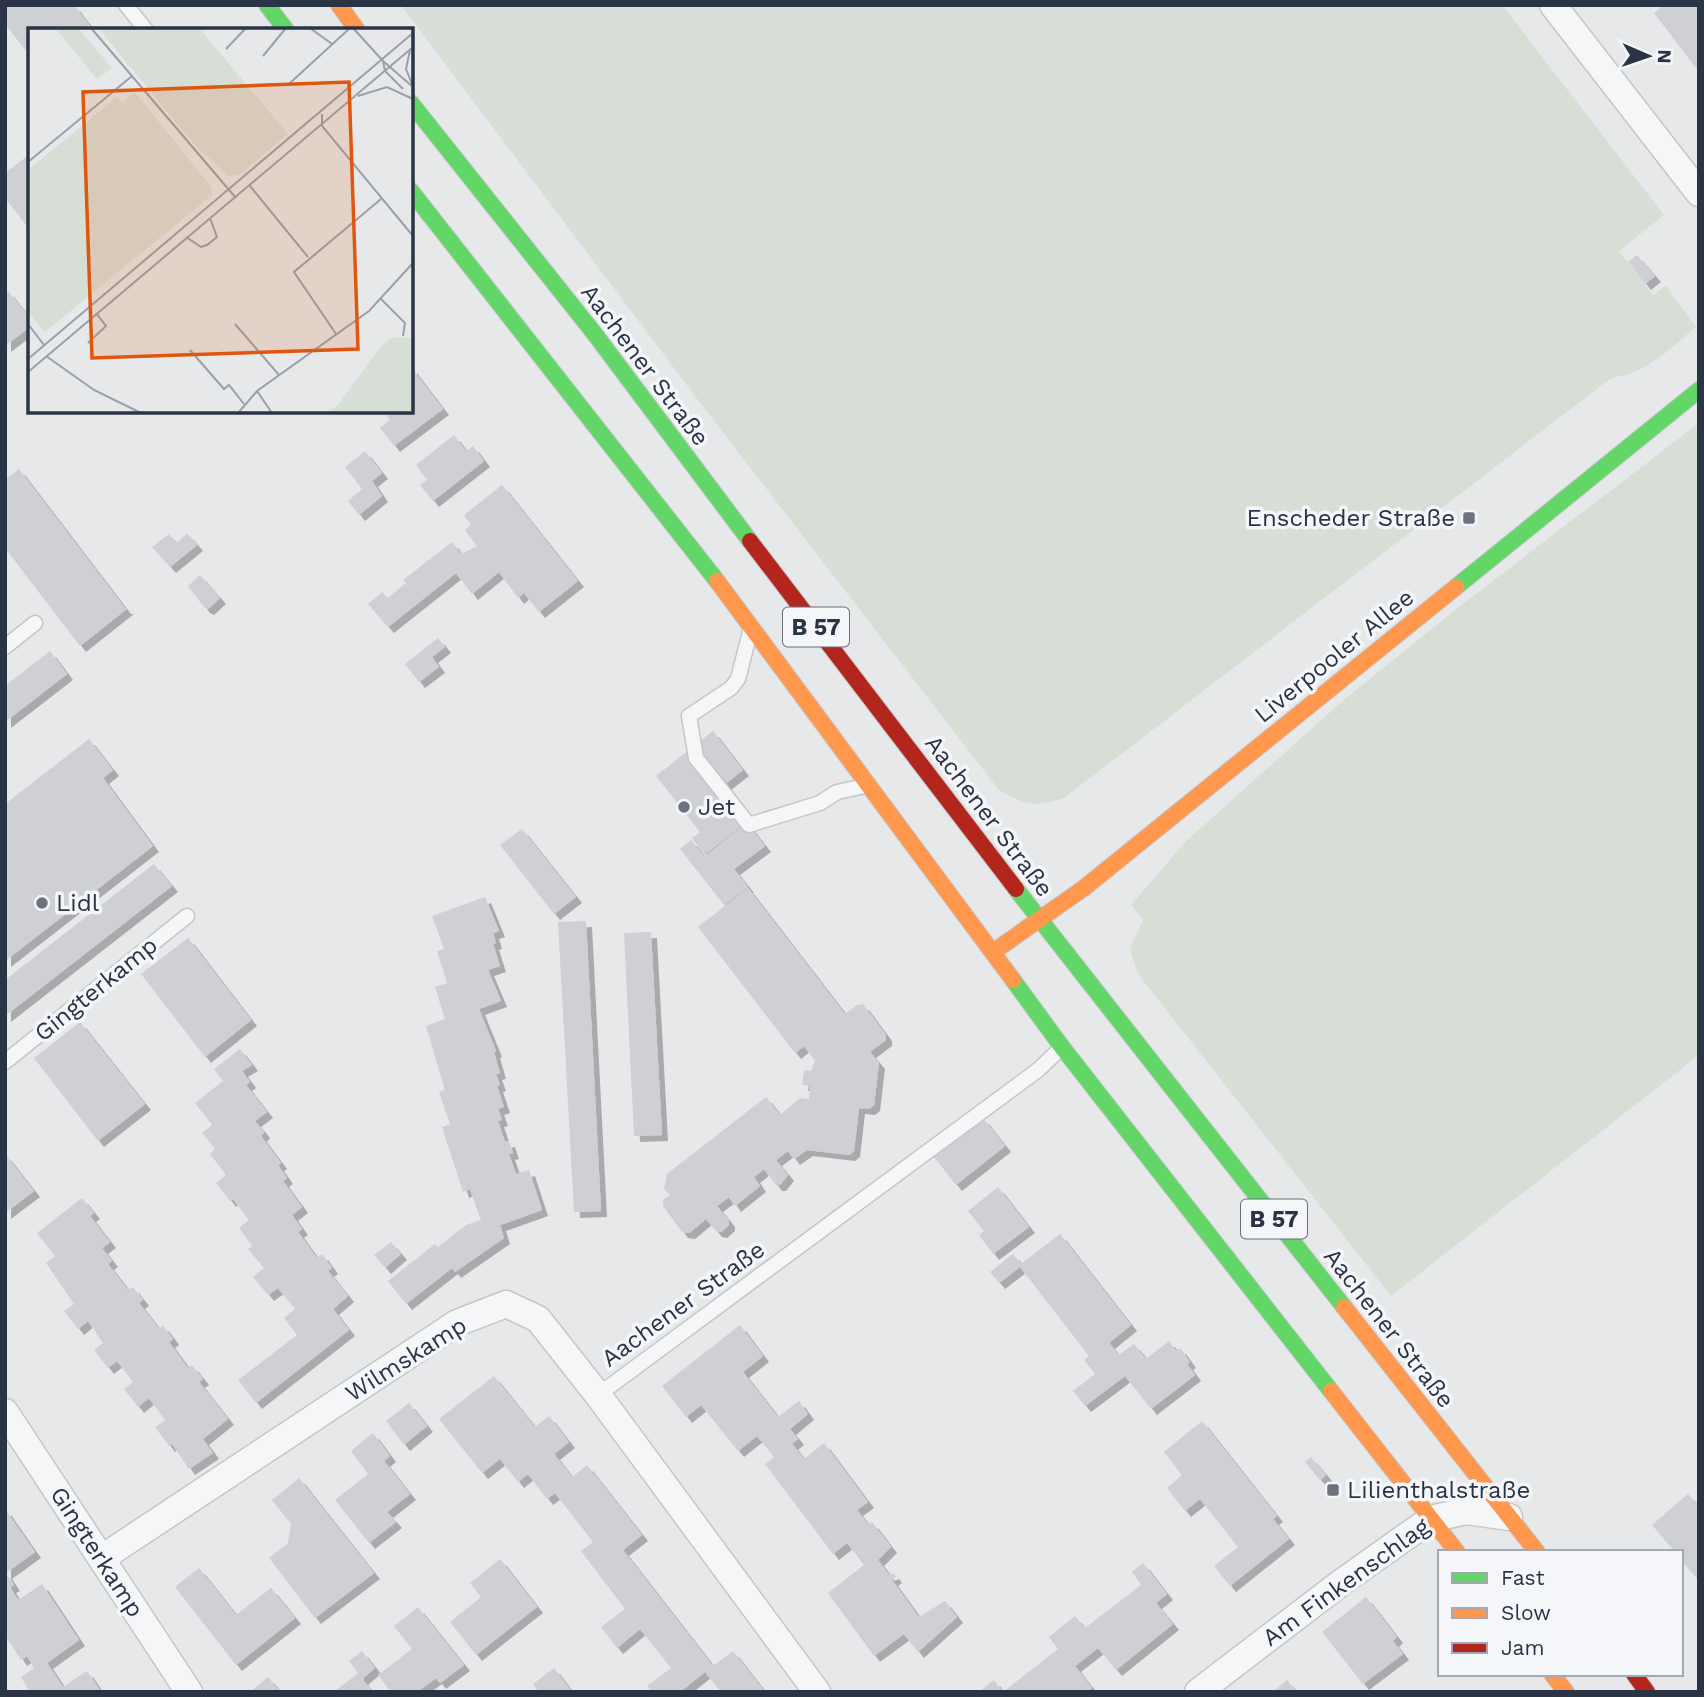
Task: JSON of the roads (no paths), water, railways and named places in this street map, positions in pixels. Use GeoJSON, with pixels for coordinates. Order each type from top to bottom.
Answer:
{"type":"FeatureCollection","features":[{"type":"Feature","properties":{"kind":"main road"},"geometry":{"type":"LineString","coordinates":[[267,5],[284,28]]}},
{"type":"Feature","properties":{"kind":"main road"},"geometry":{"type":"LineString","coordinates":[[339,5],[356,28]]}},
{"type":"Feature","properties":{"kind":"main road","name":"Aachener Straße"},"geometry":{"type":"LineString","coordinates":[[413,106],[594,333],[1039,920],[1534,1550]]}},
{"type":"Feature","properties":{"kind":"main road"},"geometry":{"type":"LineString","coordinates":[[413,119],[447,151]]}},
{"type":"Feature","properties":{"kind":"main road","name":"B 57"},"geometry":{"type":"LineString","coordinates":[[413,194],[600,429],[752,627],[1062,1047],[1455,1550]]}},
{"type":"Feature","properties":{"kind":"main road","name":"Liverpooler Allee"},"geometry":{"type":"LineString","coordinates":[[993,952],[1084,888],[1699,390]]}},
{"type":"Feature","properties":{"kind":"main road"},"geometry":{"type":"LineString","coordinates":[[1554,1676],[1566,1692]]}},
{"type":"Feature","properties":{"kind":"main road"},"geometry":{"type":"LineString","coordinates":[[1635,1676],[1647,1692]]}},
{"type":"Feature","properties":{"kind":"street"},"geometry":{"type":"LineString","coordinates":[[1553,5],[1699,193]]}},
{"type":"Feature","properties":{"kind":"street","name":"Wilmskamp"},"geometry":{"type":"LineString","coordinates":[[103,1558],[457,1323],[506,1304],[538,1319],[598,1395],[817,1692]]}},
{"type":"Feature","properties":{"kind":"street","name":"Gingterkamp"},"geometry":{"type":"LineString","coordinates":[[5,1412],[189,1692]]}},
{"type":"Feature","properties":{"kind":"street","name":"Am Finkenschlag"},"geometry":{"type":"LineString","coordinates":[[1198,1692],[1342,1582],[1432,1519],[1466,1511],[1509,1517]]}},
{"type":"Feature","properties":{"kind":"lane"},"geometry":{"type":"LineString","coordinates":[[126,5],[144,28]]}},
{"type":"Feature","properties":{"kind":"lane"},"geometry":{"type":"LineString","coordinates":[[5,647],[35,623]]}},
{"type":"Feature","properties":{"kind":"lane"},"geometry":{"type":"LineString","coordinates":[[752,627],[738,679],[731,688],[689,716],[696,758],[749,825],[820,803],[837,792],[869,785]]}},
{"type":"Feature","properties":{"kind":"lane","name":"Gingterkamp"},"geometry":{"type":"LineString","coordinates":[[5,1062],[187,916]]}},
{"type":"Feature","properties":{"kind":"lane","name":"Aachener Straße"},"geometry":{"type":"LineString","coordinates":[[598,1395],[1038,1070],[1062,1047]]}},
{"type":"Feature","properties":{"kind":"place","name":"Enscheder Straße"},"geometry":{"type":"Point","coordinates":[1469,518]}},
{"type":"Feature","properties":{"kind":"place","name":"Jet"},"geometry":{"type":"Point","coordinates":[684,807]}},
{"type":"Feature","properties":{"kind":"place","name":"Lidl"},"geometry":{"type":"Point","coordinates":[42,903]}},
{"type":"Feature","properties":{"kind":"place","name":"Lilienthalstraße"},"geometry":{"type":"Point","coordinates":[1333,1490]}}]}
